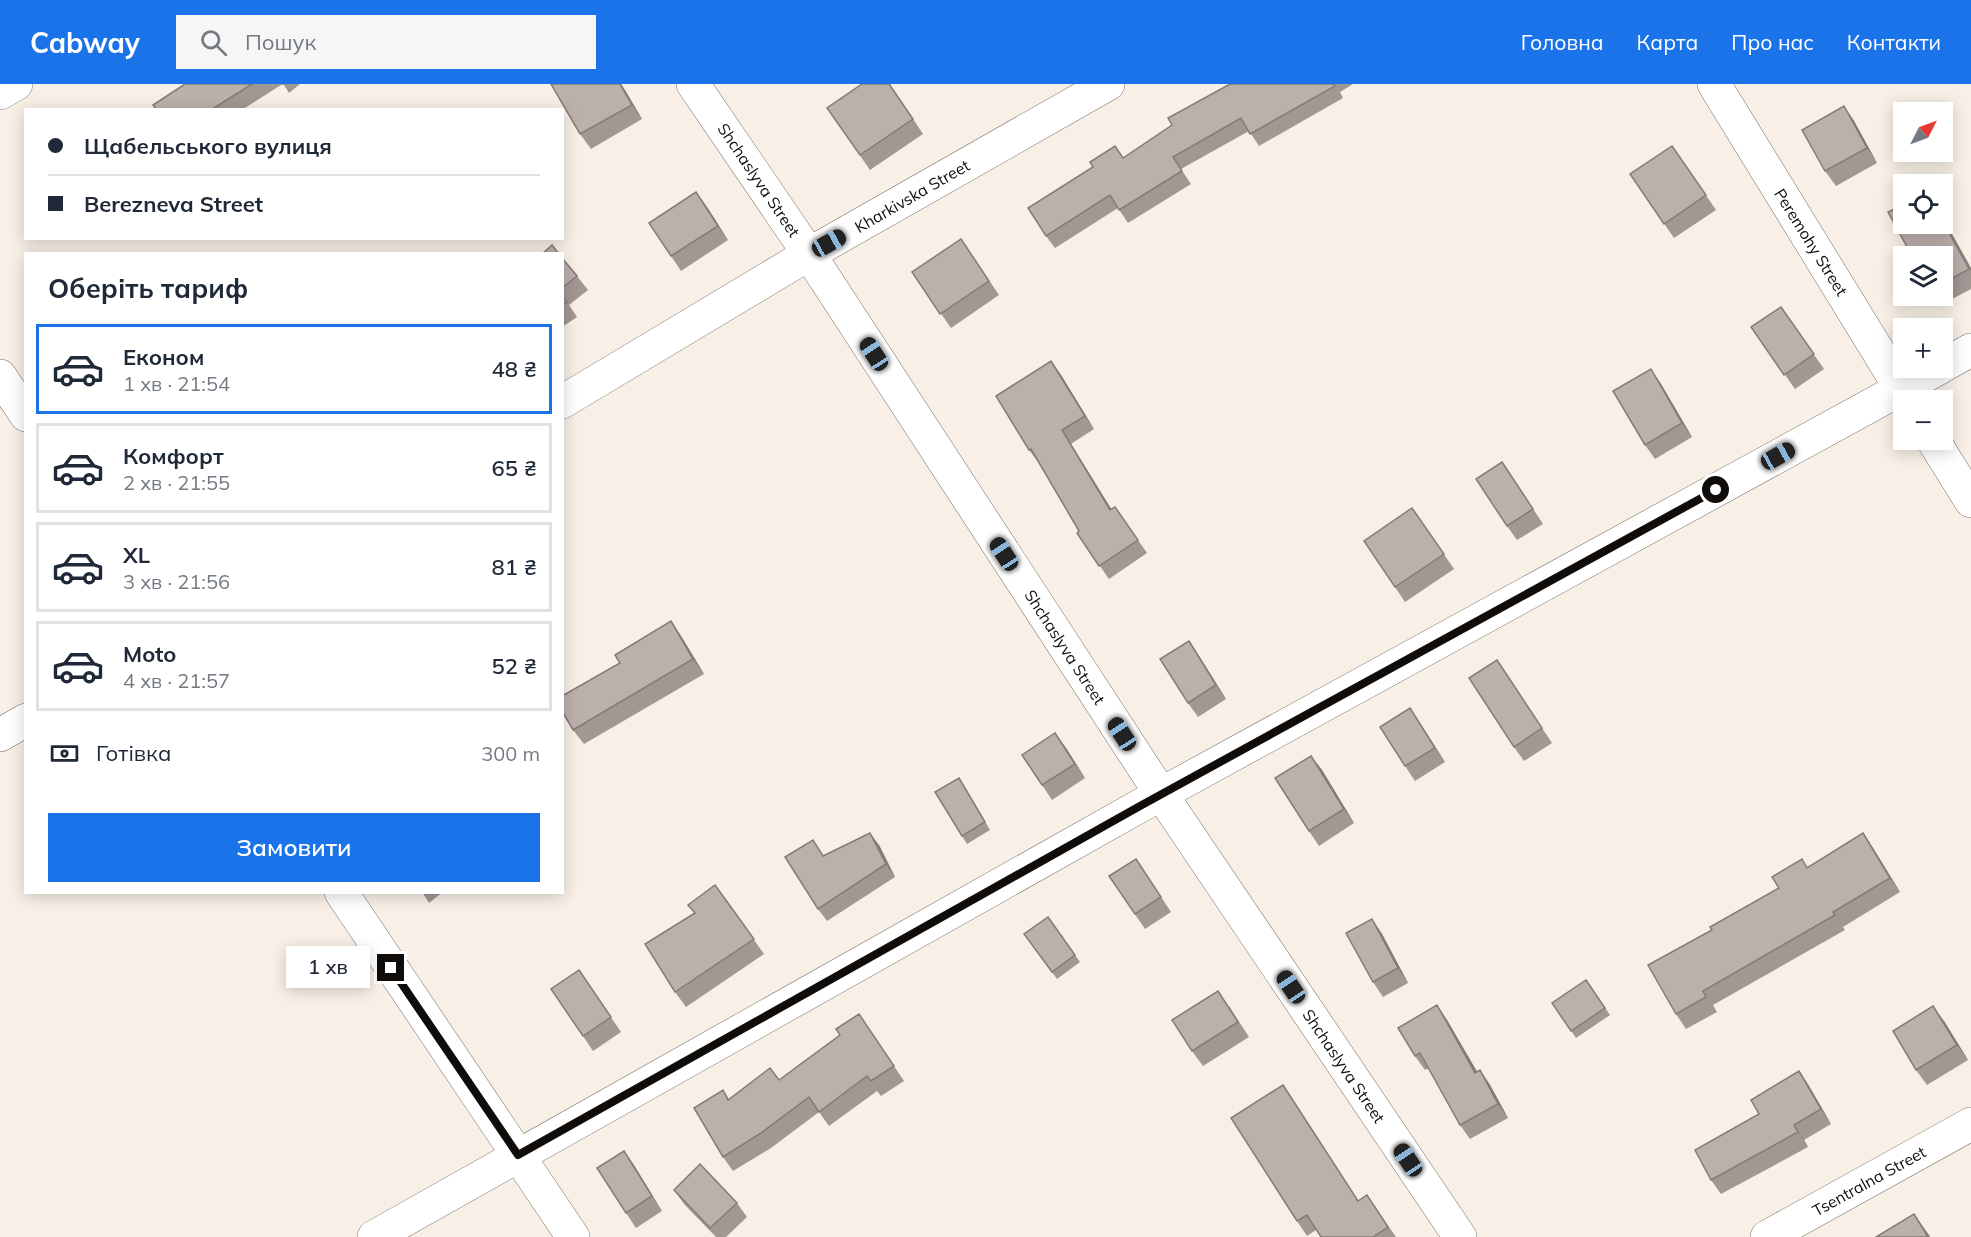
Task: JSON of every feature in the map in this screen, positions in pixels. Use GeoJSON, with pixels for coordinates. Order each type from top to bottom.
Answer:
{"type":"FeatureCollection","features":[{"type":"Feature","properties":{"kind":"street"},"geometry":{"type":"LineString","coordinates":[[0,93],[16,84]]}},
{"type":"Feature","properties":{"kind":"street","name":"Shchaslyva Street"},"geometry":{"type":"LineString","coordinates":[[693,84],[809,254],[1161,794],[1460,1237]]}},
{"type":"Feature","properties":{"kind":"street","name":"Kharkivska Street"},"geometry":{"type":"LineString","coordinates":[[564,401],[809,254],[1108,84]]}},
{"type":"Feature","properties":{"kind":"street","name":"Peremohy Street"},"geometry":{"type":"LineString","coordinates":[[1714,84],[1902,390]]}},
{"type":"Feature","properties":{"kind":"street"},"geometry":{"type":"LineString","coordinates":[[1953,360],[1971,350]]}},
{"type":"Feature","properties":{"kind":"street"},"geometry":{"type":"LineString","coordinates":[[0,376],[24,412]]}},
{"type":"Feature","properties":{"kind":"street"},"geometry":{"type":"LineString","coordinates":[[1911,390],[1927,378]]}},
{"type":"Feature","properties":{"kind":"street"},"geometry":{"type":"LineString","coordinates":[[374,1237],[1161,794],[1893,401]]}},
{"type":"Feature","properties":{"kind":"street"},"geometry":{"type":"LineString","coordinates":[[1939,450],[1971,501]]}},
{"type":"Feature","properties":{"kind":"street"},"geometry":{"type":"LineString","coordinates":[[0,735],[24,721]]}},
{"type":"Feature","properties":{"kind":"street"},"geometry":{"type":"LineString","coordinates":[[341,894],[573,1237]]}},
{"type":"Feature","properties":{"kind":"street","name":"Tsentralna Street"},"geometry":{"type":"LineString","coordinates":[[1767,1237],[1971,1124]]}},
{"type":"Feature","properties":{"kind":"building"},"geometry":{"type":"Polygon","coordinates":[[[185,84],[252,84],[214,108],[155,108],[153,105],[185,84]]]}},
{"type":"Feature","properties":{"kind":"building"},"geometry":{"type":"Polygon","coordinates":[[[551,84],[620,84],[632,105],[580,134],[551,84]]]}},
{"type":"Feature","properties":{"kind":"building"},"geometry":{"type":"Polygon","coordinates":[[[862,84],[889,84],[913,119],[860,155],[827,108],[862,84]]]}},
{"type":"Feature","properties":{"kind":"building"},"geometry":{"type":"Polygon","coordinates":[[[1230,84],[1334,84],[1335,86],[1250,134],[1241,118],[1173,157],[1182,171],[1119,210],[1110,195],[1046,236],[1028,208],[1093,167],[1090,162],[1115,146],[1123,158],[1172,125],[1168,118],[1230,84]]]}},
{"type":"Feature","properties":{"kind":"building"},"geometry":{"type":"Polygon","coordinates":[[[1844,106],[1867,148],[1825,171],[1802,130],[1844,106]]]}},
{"type":"Feature","properties":{"kind":"building"},"geometry":{"type":"Polygon","coordinates":[[[1672,146],[1706,195],[1664,224],[1630,174],[1672,146]]]}},
{"type":"Feature","properties":{"kind":"building"},"geometry":{"type":"Polygon","coordinates":[[[696,192],[718,226],[671,256],[649,223],[696,192]]]}},
{"type":"Feature","properties":{"kind":"building"},"geometry":{"type":"Polygon","coordinates":[[[1893,210],[1893,221],[1888,212],[1893,210]]]}},
{"type":"Feature","properties":{"kind":"building"},"geometry":{"type":"Polygon","coordinates":[[[1900,234],[1950,234],[1969,269],[1953,278],[1953,246],[1907,246],[1900,234]]]}},
{"type":"Feature","properties":{"kind":"building"},"geometry":{"type":"Polygon","coordinates":[[[961,239],[989,281],[940,314],[912,272],[961,239]]]}},
{"type":"Feature","properties":{"kind":"building"},"geometry":{"type":"Polygon","coordinates":[[[552,245],[557,252],[544,252],[552,245]]]}},
{"type":"Feature","properties":{"kind":"building"},"geometry":{"type":"Polygon","coordinates":[[[564,260],[577,276],[564,286],[564,260]]]}},
{"type":"Feature","properties":{"kind":"building"},"geometry":{"type":"Polygon","coordinates":[[[1781,307],[1814,354],[1784,375],[1751,327],[1781,307]]]}},
{"type":"Feature","properties":{"kind":"building"},"geometry":{"type":"Polygon","coordinates":[[[1051,361],[1085,416],[1062,430],[1110,510],[1115,507],[1138,540],[1099,566],[1077,533],[1079,531],[1031,449],[1029,450],[996,396],[1051,361]]]}},
{"type":"Feature","properties":{"kind":"building"},"geometry":{"type":"Polygon","coordinates":[[[1651,369],[1682,423],[1645,445],[1613,391],[1651,369]]]}},
{"type":"Feature","properties":{"kind":"building"},"geometry":{"type":"Polygon","coordinates":[[[1502,462],[1533,509],[1507,526],[1476,479],[1502,462]]]}},
{"type":"Feature","properties":{"kind":"building"},"geometry":{"type":"Polygon","coordinates":[[[1412,508],[1444,554],[1395,587],[1364,541],[1412,508]]]}},
{"type":"Feature","properties":{"kind":"building"},"geometry":{"type":"Polygon","coordinates":[[[671,621],[693,659],[573,730],[564,714],[564,695],[620,663],[615,655],[671,621]]]}},
{"type":"Feature","properties":{"kind":"building"},"geometry":{"type":"Polygon","coordinates":[[[1189,641],[1216,685],[1188,703],[1160,659],[1189,641]]]}},
{"type":"Feature","properties":{"kind":"building"},"geometry":{"type":"Polygon","coordinates":[[[1497,660],[1542,728],[1514,747],[1469,678],[1497,660]]]}},
{"type":"Feature","properties":{"kind":"building"},"geometry":{"type":"Polygon","coordinates":[[[1410,708],[1435,748],[1405,766],[1380,727],[1410,708]]]}},
{"type":"Feature","properties":{"kind":"building"},"geometry":{"type":"Polygon","coordinates":[[[1055,733],[1075,764],[1042,785],[1022,755],[1055,733]]]}},
{"type":"Feature","properties":{"kind":"building"},"geometry":{"type":"Polygon","coordinates":[[[1311,756],[1344,809],[1309,831],[1275,778],[1311,756]]]}},
{"type":"Feature","properties":{"kind":"building"},"geometry":{"type":"Polygon","coordinates":[[[959,778],[985,822],[962,836],[935,792],[959,778]]]}},
{"type":"Feature","properties":{"kind":"building"},"geometry":{"type":"Polygon","coordinates":[[[870,833],[886,864],[818,909],[785,857],[813,840],[823,856],[870,833]]]}},
{"type":"Feature","properties":{"kind":"building"},"geometry":{"type":"Polygon","coordinates":[[[1863,833],[1890,878],[1833,912],[1835,915],[1703,991],[1706,997],[1676,1014],[1648,965],[1712,930],[1710,927],[1779,888],[1772,877],[1802,859],[1807,868],[1863,833]]]}},
{"type":"Feature","properties":{"kind":"building"},"geometry":{"type":"Polygon","coordinates":[[[1136,859],[1161,897],[1135,914],[1109,876],[1136,859]]]}},
{"type":"Feature","properties":{"kind":"building"},"geometry":{"type":"Polygon","coordinates":[[[715,885],[754,939],[675,992],[645,944],[695,913],[688,905],[715,885]]]}},
{"type":"Feature","properties":{"kind":"building"},"geometry":{"type":"Polygon","coordinates":[[[1048,917],[1075,955],[1052,972],[1024,934],[1048,917]]]}},
{"type":"Feature","properties":{"kind":"building"},"geometry":{"type":"Polygon","coordinates":[[[1372,919],[1398,968],[1373,982],[1346,933],[1372,919]]]}},
{"type":"Feature","properties":{"kind":"building"},"geometry":{"type":"Polygon","coordinates":[[[579,970],[611,1017],[583,1036],[551,989],[579,970]]]}},
{"type":"Feature","properties":{"kind":"building"},"geometry":{"type":"Polygon","coordinates":[[[1586,980],[1605,1008],[1571,1031],[1552,1003],[1586,980]]]}},
{"type":"Feature","properties":{"kind":"building"},"geometry":{"type":"Polygon","coordinates":[[[1218,991],[1238,1022],[1192,1051],[1172,1020],[1218,991]]]}},
{"type":"Feature","properties":{"kind":"building"},"geometry":{"type":"Polygon","coordinates":[[[1437,1005],[1475,1073],[1480,1070],[1498,1104],[1460,1125],[1420,1053],[1415,1056],[1398,1028],[1437,1005]]]}},
{"type":"Feature","properties":{"kind":"building"},"geometry":{"type":"Polygon","coordinates":[[[1933,1006],[1957,1045],[1916,1070],[1893,1031],[1933,1006]]]}},
{"type":"Feature","properties":{"kind":"building"},"geometry":{"type":"Polygon","coordinates":[[[859,1014],[894,1066],[871,1081],[867,1076],[819,1112],[809,1097],[761,1133],[723,1157],[694,1108],[723,1090],[728,1100],[770,1068],[779,1080],[840,1035],[836,1029],[859,1014]]]}},
{"type":"Feature","properties":{"kind":"building"},"geometry":{"type":"Polygon","coordinates":[[[1799,1071],[1821,1109],[1794,1125],[1798,1132],[1711,1180],[1695,1150],[1759,1114],[1751,1100],[1799,1071]]]}},
{"type":"Feature","properties":{"kind":"building"},"geometry":{"type":"Polygon","coordinates":[[[1283,1085],[1358,1201],[1367,1195],[1388,1227],[1373,1237],[1321,1237],[1307,1215],[1297,1221],[1231,1118],[1283,1085]]]}},
{"type":"Feature","properties":{"kind":"building"},"geometry":{"type":"Polygon","coordinates":[[[624,1151],[652,1196],[626,1213],[597,1168],[624,1151]]]}},
{"type":"Feature","properties":{"kind":"building"},"geometry":{"type":"Polygon","coordinates":[[[700,1164],[737,1203],[710,1228],[674,1190],[700,1164]]]}},
{"type":"Feature","properties":{"kind":"building"},"geometry":{"type":"Polygon","coordinates":[[[1914,1214],[1928,1237],[1876,1237],[1914,1214]]]}},
{"type":"Feature","properties":{"kind":"route"},"geometry":{"type":"LineString","coordinates":[[391,968],[518,1155],[1140,806],[1716,490]]}}]}
